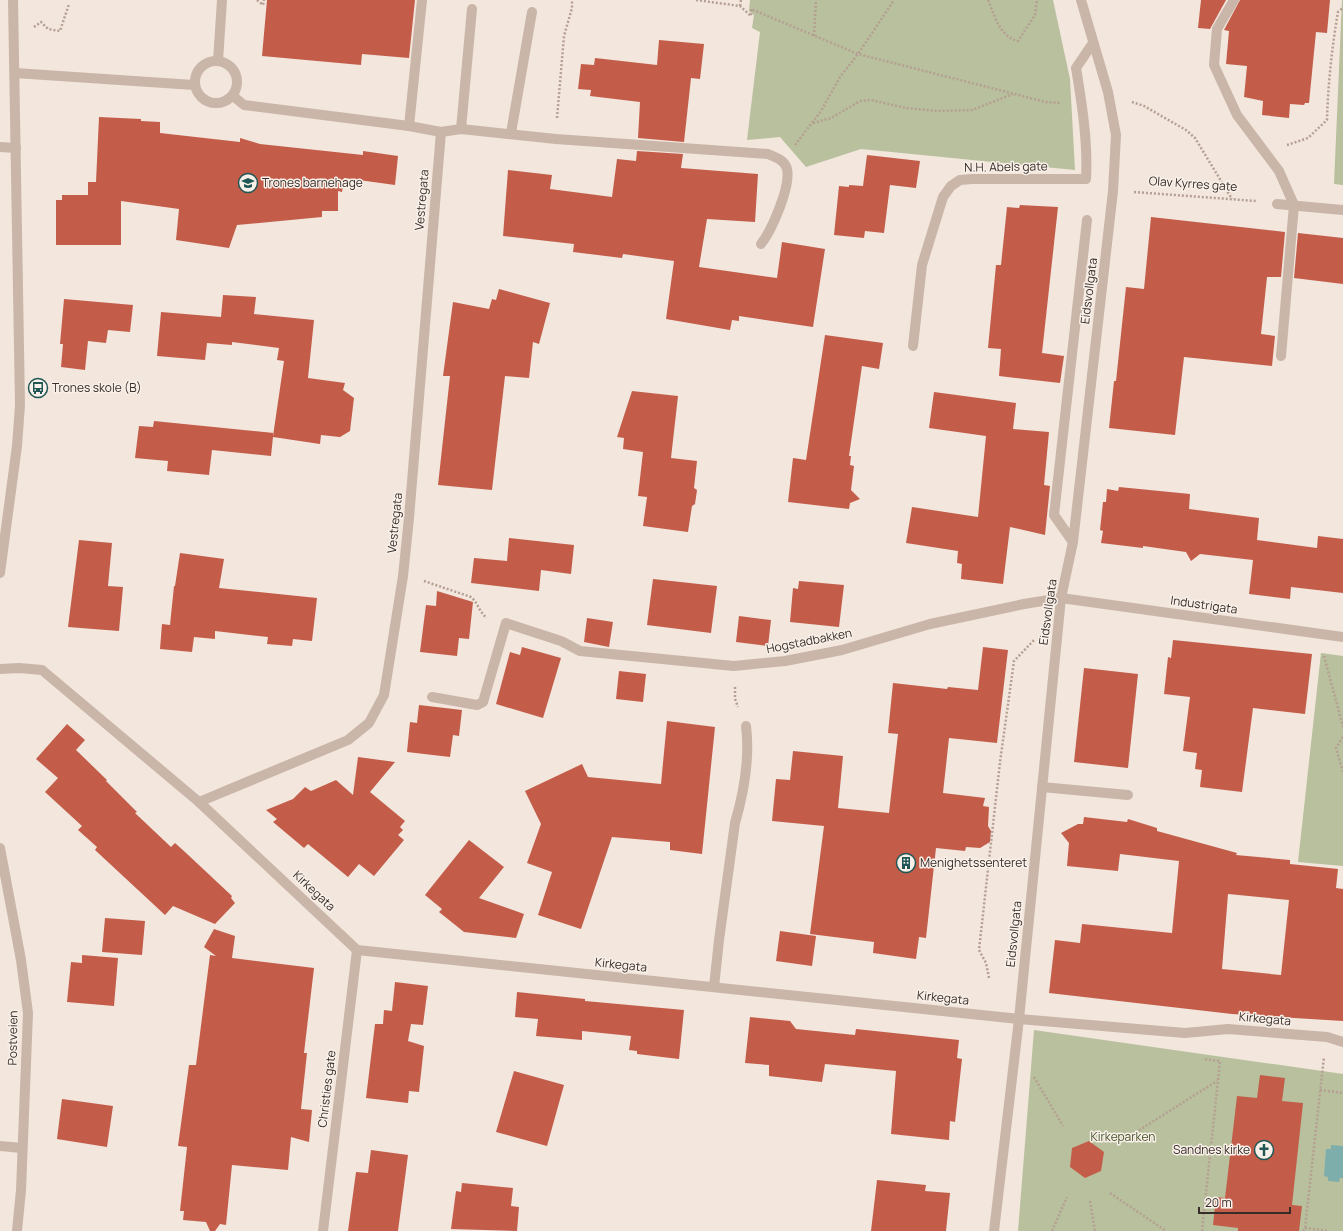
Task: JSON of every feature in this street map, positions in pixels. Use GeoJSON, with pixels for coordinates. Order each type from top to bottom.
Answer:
{"type":"FeatureCollection","features":[{"type":"Feature","properties":{"kind":"street"},"geometry":{"type":"LineString","coordinates":[[0,573],[17,446],[20,405],[13,0]]}},
{"type":"Feature","properties":{"kind":"street"},"geometry":{"type":"LineString","coordinates":[[218,61],[222,0]]}},
{"type":"Feature","properties":{"kind":"street"},"geometry":{"type":"LineString","coordinates":[[409,126],[422,0]]}},
{"type":"Feature","properties":{"kind":"street","name":"Eidsvollgata"},"geometry":{"type":"LineString","coordinates":[[994,1231],[1019,1019],[1061,598],[1073,542],[1114,177],[1116,135],[1108,92],[1081,0]]}},
{"type":"Feature","properties":{"kind":"street"},"geometry":{"type":"LineString","coordinates":[[1234,0],[1217,29],[1214,65],[1236,115],[1279,171],[1294,205],[1281,356]]}},
{"type":"Feature","properties":{"kind":"street"},"geometry":{"type":"LineString","coordinates":[[461,129],[472,10]]}},
{"type":"Feature","properties":{"kind":"street"},"geometry":{"type":"LineString","coordinates":[[511,133],[532,12]]}},
{"type":"Feature","properties":{"kind":"street","name":"N.H. Abels gate"},"geometry":{"type":"LineString","coordinates":[[913,346],[922,265],[943,197],[951,186],[960,180],[972,179],[1086,179],[1087,159],[1082,102],[1076,68],[1093,43]]}},
{"type":"Feature","properties":{"kind":"street"},"geometry":{"type":"LineString","coordinates":[[218,61],[229,65],[236,74],[237,86],[233,96],[222,103],[210,103],[199,97],[194,85],[196,72],[206,63],[218,61]]}},
{"type":"Feature","properties":{"kind":"street"},"geometry":{"type":"LineString","coordinates":[[15,73],[194,85]]}},
{"type":"Feature","properties":{"kind":"street"},"geometry":{"type":"LineString","coordinates":[[233,96],[244,105],[409,126],[441,132],[461,129],[511,133],[556,139],[768,154],[782,161],[787,168],[786,183],[775,220],[761,244]]}},
{"type":"Feature","properties":{"kind":"street","name":"Vestregata"},"geometry":{"type":"LineString","coordinates":[[198,802],[348,740],[369,723],[384,695],[403,576],[441,132]]}},
{"type":"Feature","properties":{"kind":"street"},"geometry":{"type":"LineString","coordinates":[[0,147],[16,148]]}},
{"type":"Feature","properties":{"kind":"street"},"geometry":{"type":"LineString","coordinates":[[1277,204],[1343,210]]}},
{"type":"Feature","properties":{"kind":"street"},"geometry":{"type":"LineString","coordinates":[[1073,542],[1054,514],[1087,220]]}},
{"type":"Feature","properties":{"kind":"street","name":"Industrigata"},"geometry":{"type":"LineString","coordinates":[[1061,598],[1343,637]]}},
{"type":"Feature","properties":{"kind":"street","name":"Hogstadbakken"},"geometry":{"type":"LineString","coordinates":[[506,623],[560,642],[580,651],[734,666],[785,661],[842,650],[930,624],[1024,604],[1061,598]]}},
{"type":"Feature","properties":{"kind":"street"},"geometry":{"type":"LineString","coordinates":[[432,697],[477,705],[483,702],[506,623]]}},
{"type":"Feature","properties":{"kind":"street","name":"Kirkegata"},"geometry":{"type":"LineString","coordinates":[[0,669],[19,668],[42,670],[198,802],[356,950],[1019,1019],[1185,1033],[1228,1029],[1327,1037],[1343,1042]]}},
{"type":"Feature","properties":{"kind":"street"},"geometry":{"type":"LineString","coordinates":[[714,987],[735,823],[741,805],[746,765],[748,740],[746,726]]}},
{"type":"Feature","properties":{"kind":"street"},"geometry":{"type":"LineString","coordinates":[[1042,787],[1128,794]]}},
{"type":"Feature","properties":{"kind":"street","name":"Postveien"},"geometry":{"type":"LineString","coordinates":[[0,848],[21,960],[28,1013],[18,1231]]}},
{"type":"Feature","properties":{"kind":"street","name":"Christies gate"},"geometry":{"type":"LineString","coordinates":[[323,1231],[356,950]]}},
{"type":"Feature","properties":{"kind":"street"},"geometry":{"type":"LineString","coordinates":[[0,1146],[22,1148]]}},
{"type":"Feature","properties":{"kind":"path"},"geometry":{"type":"LineString","coordinates":[[257,0],[263,5],[264,0]]}},
{"type":"Feature","properties":{"kind":"path"},"geometry":{"type":"LineString","coordinates":[[556,139],[564,36],[572,8],[572,0]]}},
{"type":"Feature","properties":{"kind":"path"},"geometry":{"type":"LineString","coordinates":[[696,0],[740,6],[751,16],[751,9],[858,54],[1046,102],[1067,103]]}},
{"type":"Feature","properties":{"kind":"path"},"geometry":{"type":"LineString","coordinates":[[740,6],[741,0]]}},
{"type":"Feature","properties":{"kind":"path"},"geometry":{"type":"LineString","coordinates":[[814,36],[816,0]]}},
{"type":"Feature","properties":{"kind":"path"},"geometry":{"type":"LineString","coordinates":[[782,161],[813,123],[840,77],[858,54],[894,0]]}},
{"type":"Feature","properties":{"kind":"path"},"geometry":{"type":"LineString","coordinates":[[988,0],[1000,28],[1011,39],[1018,41],[1035,15],[1037,0]]}},
{"type":"Feature","properties":{"kind":"path"},"geometry":{"type":"LineString","coordinates":[[33,27],[41,22],[48,29],[60,31],[69,4]]}},
{"type":"Feature","properties":{"kind":"path"},"geometry":{"type":"LineString","coordinates":[[1270,160],[1286,145],[1308,138],[1327,120],[1328,88],[1335,28],[1338,12],[1343,8]]}},
{"type":"Feature","properties":{"kind":"path"},"geometry":{"type":"LineString","coordinates":[[813,123],[831,118],[860,101],[871,100],[906,108],[937,111],[972,110],[1014,94]]}},
{"type":"Feature","properties":{"kind":"path"},"geometry":{"type":"LineString","coordinates":[[1127,100],[1144,106],[1186,130],[1195,138],[1232,199]]}},
{"type":"Feature","properties":{"kind":"path","name":"Olav Kyrres gate"},"geometry":{"type":"LineString","coordinates":[[1133,192],[1252,201]]}},
{"type":"Feature","properties":{"kind":"path"},"geometry":{"type":"LineString","coordinates":[[403,576],[471,597],[475,600],[480,613],[487,618],[506,623]]}},
{"type":"Feature","properties":{"kind":"path"},"geometry":{"type":"LineString","coordinates":[[1318,633],[1343,727]]}},
{"type":"Feature","properties":{"kind":"path"},"geometry":{"type":"LineString","coordinates":[[989,978],[986,963],[980,950],[1000,762],[1014,661],[1038,634]]}},
{"type":"Feature","properties":{"kind":"path"},"geometry":{"type":"LineString","coordinates":[[734,666],[735,699],[746,726]]}},
{"type":"Feature","properties":{"kind":"path"},"geometry":{"type":"LineString","coordinates":[[1343,737],[1336,748],[1343,772]]}},
{"type":"Feature","properties":{"kind":"path"},"geometry":{"type":"LineString","coordinates":[[1327,1037],[1304,1230],[1329,1231]]}},
{"type":"Feature","properties":{"kind":"path"},"geometry":{"type":"LineString","coordinates":[[1202,1231],[1220,1061],[1203,1059]]}},
{"type":"Feature","properties":{"kind":"path"},"geometry":{"type":"LineString","coordinates":[[1034,1076],[1063,1126]]}},
{"type":"Feature","properties":{"kind":"path"},"geometry":{"type":"LineString","coordinates":[[1122,1142],[1218,1081]]}},
{"type":"Feature","properties":{"kind":"path"},"geometry":{"type":"LineString","coordinates":[[1320,1090],[1343,1092]]}},
{"type":"Feature","properties":{"kind":"path"},"geometry":{"type":"LineString","coordinates":[[1110,1193],[1166,1231]]}},
{"type":"Feature","properties":{"kind":"path"},"geometry":{"type":"LineString","coordinates":[[1052,1231],[1067,1197]]}},
{"type":"Feature","properties":{"kind":"path"},"geometry":{"type":"LineString","coordinates":[[1090,1201],[1095,1231]]}},
{"type":"Feature","properties":{"kind":"green space"},"geometry":{"type":"Polygon","coordinates":[[[750,0],[1053,0],[1070,79],[1075,170],[861,149],[806,167],[780,137],[747,140],[760,32],[752,28],[754,15],[749,11],[750,0]]]}},
{"type":"Feature","properties":{"kind":"green space"},"geometry":{"type":"Polygon","coordinates":[[[1343,0],[1343,185],[1334,184],[1343,0]]]}},
{"type":"Feature","properties":{"kind":"green space"},"geometry":{"type":"Polygon","coordinates":[[[1321,653],[1343,656],[1343,866],[1298,862],[1321,653]]]}},
{"type":"Feature","properties":{"kind":"green space","name":"Kirkeparken"},"geometry":{"type":"Polygon","coordinates":[[[1034,1030],[1343,1074],[1343,1231],[1018,1231],[1034,1030]]]}},
{"type":"Feature","properties":{"kind":"water"},"geometry":{"type":"Polygon","coordinates":[[[1331,1145],[1343,1146],[1343,1178],[1340,1178],[1339,1182],[1328,1181],[1328,1177],[1324,1176],[1326,1149],[1331,1149],[1331,1145]]]}},
{"type":"Feature","properties":{"kind":"building"},"geometry":{"type":"Polygon","coordinates":[[[267,0],[415,0],[409,58],[362,54],[361,65],[262,56],[267,0]]]}},
{"type":"Feature","properties":{"kind":"building"},"geometry":{"type":"Polygon","coordinates":[[[1201,0],[1226,0],[1210,29],[1198,28],[1201,0]]]}},
{"type":"Feature","properties":{"kind":"building"},"geometry":{"type":"Polygon","coordinates":[[[1240,0],[1330,0],[1327,33],[1316,32],[1309,103],[1305,103],[1304,105],[1290,104],[1289,118],[1262,115],[1263,101],[1244,97],[1247,66],[1226,64],[1229,31],[1224,30],[1240,0]]]}},
{"type":"Feature","properties":{"kind":"building"},"geometry":{"type":"Polygon","coordinates":[[[659,40],[704,44],[700,79],[691,78],[684,142],[638,138],[640,102],[590,96],[591,90],[578,89],[581,64],[594,65],[595,58],[657,65],[659,40]]]}},
{"type":"Feature","properties":{"kind":"building"},"geometry":{"type":"Polygon","coordinates":[[[99,117],[141,119],[141,121],[160,122],[160,133],[240,142],[240,138],[260,144],[363,155],[363,151],[398,156],[395,185],[344,178],[342,192],[338,191],[338,211],[322,211],[322,217],[237,225],[229,248],[176,240],[179,209],[121,201],[121,245],[56,245],[56,200],[62,200],[62,195],[88,195],[88,182],[96,182],[99,117]]]}},
{"type":"Feature","properties":{"kind":"building"},"geometry":{"type":"Polygon","coordinates":[[[637,151],[683,154],[681,168],[758,174],[755,222],[707,219],[699,267],[777,278],[782,242],[825,249],[813,327],[739,316],[739,321],[732,320],[730,330],[666,319],[674,261],[623,254],[622,258],[573,252],[574,244],[503,236],[508,170],[552,175],[550,189],[612,197],[617,159],[636,161],[637,151]]]}},
{"type":"Feature","properties":{"kind":"building"},"geometry":{"type":"Polygon","coordinates":[[[867,155],[920,161],[916,188],[890,185],[884,233],[865,231],[864,238],[834,235],[839,186],[863,186],[867,155]]]}},
{"type":"Feature","properties":{"kind":"building"},"geometry":{"type":"Polygon","coordinates":[[[1020,205],[1058,207],[1042,353],[1064,356],[1060,383],[999,376],[1001,349],[988,348],[996,265],[1001,265],[1007,207],[1019,208],[1020,205]]]}},
{"type":"Feature","properties":{"kind":"building"},"geometry":{"type":"Polygon","coordinates":[[[1151,217],[1285,232],[1281,277],[1267,277],[1261,334],[1275,336],[1272,366],[1184,357],[1175,435],[1109,428],[1114,381],[1116,381],[1126,287],[1144,289],[1151,217]]]}},
{"type":"Feature","properties":{"kind":"building"},"geometry":{"type":"Polygon","coordinates":[[[1298,233],[1343,238],[1343,284],[1294,278],[1298,233]]]}},
{"type":"Feature","properties":{"kind":"building"},"geometry":{"type":"Polygon","coordinates":[[[499,289],[550,303],[539,344],[533,342],[529,378],[505,376],[492,490],[438,485],[450,376],[443,376],[453,302],[489,309],[492,299],[496,300],[499,289]]]}},
{"type":"Feature","properties":{"kind":"building"},"geometry":{"type":"Polygon","coordinates":[[[223,295],[256,297],[254,314],[314,320],[308,378],[345,383],[343,390],[354,398],[350,431],[340,437],[321,435],[320,444],[273,437],[271,456],[212,450],[209,475],[167,471],[168,461],[135,458],[139,426],[153,427],[154,421],[273,433],[284,361],[277,360],[279,348],[232,342],[232,345],[207,343],[205,360],[157,356],[161,312],[221,317],[223,295]]]}},
{"type":"Feature","properties":{"kind":"building"},"geometry":{"type":"Polygon","coordinates":[[[64,299],[133,305],[130,332],[108,330],[106,343],[88,341],[85,370],[61,367],[63,344],[60,344],[64,299]]]}},
{"type":"Feature","properties":{"kind":"building"},"geometry":{"type":"Polygon","coordinates":[[[825,335],[883,343],[879,369],[862,366],[849,456],[851,456],[850,465],[854,466],[851,490],[860,499],[850,503],[849,509],[788,502],[793,458],[806,460],[825,335]]]}},
{"type":"Feature","properties":{"kind":"building"},"geometry":{"type":"Polygon","coordinates":[[[632,391],[678,396],[671,458],[697,461],[694,488],[697,490],[695,504],[692,506],[688,532],[643,526],[647,497],[638,496],[643,452],[623,449],[624,438],[617,437],[632,391]]]}},
{"type":"Feature","properties":{"kind":"building"},"geometry":{"type":"Polygon","coordinates":[[[934,392],[1016,403],[1013,429],[1049,432],[1044,485],[1050,486],[1045,535],[1010,527],[1003,584],[961,579],[962,564],[957,563],[958,551],[906,543],[912,507],[978,517],[986,436],[929,428],[934,392]]]}},
{"type":"Feature","properties":{"kind":"building"},"geometry":{"type":"Polygon","coordinates":[[[1119,487],[1190,494],[1189,509],[1259,518],[1257,540],[1317,548],[1318,536],[1343,539],[1343,593],[1291,587],[1290,599],[1249,594],[1253,560],[1200,554],[1191,561],[1186,552],[1143,546],[1143,548],[1101,543],[1103,531],[1100,530],[1103,502],[1106,502],[1107,489],[1118,491],[1119,487]]]}},
{"type":"Feature","properties":{"kind":"building"},"geometry":{"type":"Polygon","coordinates":[[[509,538],[574,545],[571,574],[541,570],[539,591],[471,583],[474,558],[507,561],[509,538]]]}},
{"type":"Feature","properties":{"kind":"building"},"geometry":{"type":"Polygon","coordinates":[[[79,540],[112,543],[108,586],[123,587],[119,631],[68,627],[79,540]]]}},
{"type":"Feature","properties":{"kind":"building"},"geometry":{"type":"Polygon","coordinates":[[[180,553],[224,559],[219,588],[317,598],[312,641],[293,639],[292,646],[267,644],[268,637],[215,631],[215,639],[194,637],[192,652],[160,649],[162,624],[170,625],[174,586],[180,553]]]}},
{"type":"Feature","properties":{"kind":"building"},"geometry":{"type":"Polygon","coordinates":[[[653,579],[717,586],[711,633],[647,625],[653,579]]]}},
{"type":"Feature","properties":{"kind":"building"},"geometry":{"type":"Polygon","coordinates":[[[799,581],[844,585],[839,627],[790,622],[793,588],[798,589],[799,581]]]}},
{"type":"Feature","properties":{"kind":"building"},"geometry":{"type":"Polygon","coordinates":[[[437,591],[473,602],[469,639],[459,638],[457,656],[420,652],[426,605],[436,606],[437,591]]]}},
{"type":"Feature","properties":{"kind":"building"},"geometry":{"type":"Polygon","coordinates":[[[739,616],[771,620],[768,646],[736,642],[739,616]]]}},
{"type":"Feature","properties":{"kind":"building"},"geometry":{"type":"Polygon","coordinates":[[[587,618],[613,622],[609,647],[584,642],[587,618]]]}},
{"type":"Feature","properties":{"kind":"building"},"geometry":{"type":"Polygon","coordinates":[[[1173,640],[1312,654],[1305,714],[1253,708],[1242,792],[1200,787],[1202,770],[1195,769],[1197,753],[1183,751],[1190,697],[1164,694],[1168,657],[1171,658],[1173,640]]]}},
{"type":"Feature","properties":{"kind":"building"},"geometry":{"type":"Polygon","coordinates":[[[522,647],[561,658],[543,718],[496,704],[510,652],[520,655],[522,647]]]}},
{"type":"Feature","properties":{"kind":"building"},"geometry":{"type":"Polygon","coordinates":[[[983,647],[1008,650],[997,743],[949,738],[943,793],[985,798],[983,806],[989,807],[988,826],[991,831],[990,842],[980,848],[966,847],[965,851],[936,848],[926,938],[919,937],[916,959],[873,953],[874,942],[810,934],[824,826],[772,821],[776,779],[790,780],[793,751],[843,756],[838,808],[889,813],[898,734],[888,733],[893,683],[947,689],[948,687],[978,690],[983,647]]]}},
{"type":"Feature","properties":{"kind":"building"},"geometry":{"type":"Polygon","coordinates":[[[1084,668],[1138,674],[1128,768],[1074,762],[1084,668]]]}},
{"type":"Feature","properties":{"kind":"building"},"geometry":{"type":"Polygon","coordinates":[[[619,671],[646,674],[643,702],[616,699],[619,671]]]}},
{"type":"Feature","properties":{"kind":"building"},"geometry":{"type":"Polygon","coordinates":[[[419,705],[462,710],[459,736],[453,735],[450,757],[407,752],[410,722],[417,723],[419,705]]]}},
{"type":"Feature","properties":{"kind":"building"},"geometry":{"type":"Polygon","coordinates":[[[667,721],[715,727],[702,854],[670,850],[670,842],[612,837],[581,929],[538,915],[552,872],[527,863],[541,824],[525,791],[582,764],[588,777],[661,784],[667,721]]]}},
{"type":"Feature","properties":{"kind":"building"},"geometry":{"type":"Polygon","coordinates":[[[67,724],[85,740],[76,750],[137,812],[135,813],[171,847],[175,843],[232,896],[231,898],[235,903],[215,924],[173,906],[165,915],[95,850],[97,847],[78,830],[82,826],[45,792],[58,778],[36,759],[67,724]]]}},
{"type":"Feature","properties":{"kind":"building"},"geometry":{"type":"Polygon","coordinates":[[[358,757],[395,762],[370,792],[405,821],[400,827],[403,830],[398,835],[404,840],[374,876],[359,864],[348,877],[308,844],[304,848],[273,822],[277,819],[266,810],[293,799],[305,787],[311,791],[336,780],[353,795],[358,757]]]}},
{"type":"Feature","properties":{"kind":"building"},"geometry":{"type":"Polygon","coordinates":[[[1084,817],[1127,822],[1128,819],[1157,828],[1157,831],[1237,853],[1236,855],[1290,860],[1290,864],[1338,869],[1336,888],[1343,889],[1343,1021],[1232,1014],[1049,993],[1055,940],[1080,943],[1082,924],[1172,933],[1179,861],[1120,854],[1118,871],[1067,866],[1069,843],[1061,833],[1078,824],[1083,824],[1084,817]],[[1228,894],[1222,969],[1281,975],[1289,900],[1228,894]]]}},
{"type":"Feature","properties":{"kind":"building"},"geometry":{"type":"Polygon","coordinates":[[[469,840],[504,867],[479,898],[524,914],[516,938],[464,932],[439,912],[442,909],[425,895],[469,840]]]}},
{"type":"Feature","properties":{"kind":"building"},"geometry":{"type":"Polygon","coordinates":[[[105,918],[145,921],[142,955],[102,952],[105,918]]]}},
{"type":"Feature","properties":{"kind":"building"},"geometry":{"type":"Polygon","coordinates":[[[214,929],[235,936],[232,958],[314,968],[304,1053],[307,1053],[301,1109],[312,1110],[309,1142],[291,1137],[288,1170],[232,1165],[226,1225],[220,1224],[215,1231],[210,1231],[206,1222],[183,1220],[184,1211],[180,1211],[187,1147],[178,1146],[189,1065],[196,1065],[210,955],[216,956],[204,947],[214,929]]]}},
{"type":"Feature","properties":{"kind":"building"},"geometry":{"type":"Polygon","coordinates":[[[780,931],[816,936],[812,966],[776,961],[780,931]]]}},
{"type":"Feature","properties":{"kind":"building"},"geometry":{"type":"Polygon","coordinates":[[[82,955],[118,958],[114,1006],[67,1002],[71,962],[82,963],[82,955]]]}},
{"type":"Feature","properties":{"kind":"building"},"geometry":{"type":"Polygon","coordinates":[[[395,982],[428,986],[423,1025],[411,1024],[408,1041],[424,1046],[419,1092],[409,1091],[408,1103],[366,1098],[375,1024],[383,1024],[384,1010],[392,1011],[395,982]]]}},
{"type":"Feature","properties":{"kind":"building"},"geometry":{"type":"Polygon","coordinates":[[[517,992],[585,999],[585,1001],[684,1010],[679,1059],[637,1054],[637,1051],[629,1050],[631,1036],[582,1031],[582,1040],[536,1036],[538,1019],[515,1017],[517,992]]]}},
{"type":"Feature","properties":{"kind":"building"},"geometry":{"type":"Polygon","coordinates":[[[750,1017],[790,1021],[796,1029],[855,1035],[856,1029],[959,1040],[957,1058],[962,1059],[955,1122],[950,1121],[949,1140],[891,1134],[896,1071],[825,1064],[822,1082],[769,1076],[769,1065],[745,1063],[750,1017]]]}},
{"type":"Feature","properties":{"kind":"building"},"geometry":{"type":"Polygon","coordinates":[[[514,1071],[564,1085],[547,1146],[496,1132],[514,1071]]]}},
{"type":"Feature","properties":{"kind":"building","name":"Sandnes kirke"},"geometry":{"type":"Polygon","coordinates":[[[1260,1075],[1285,1078],[1282,1101],[1303,1103],[1292,1205],[1302,1206],[1299,1231],[1238,1231],[1238,1228],[1213,1225],[1216,1197],[1225,1198],[1237,1096],[1257,1098],[1260,1075]]]}},
{"type":"Feature","properties":{"kind":"building"},"geometry":{"type":"Polygon","coordinates":[[[62,1099],[113,1106],[107,1147],[57,1139],[62,1099]]]}},
{"type":"Feature","properties":{"kind":"building"},"geometry":{"type":"Polygon","coordinates":[[[1089,1141],[1104,1152],[1101,1171],[1085,1178],[1070,1167],[1072,1148],[1089,1141]]]}},
{"type":"Feature","properties":{"kind":"building"},"geometry":{"type":"Polygon","coordinates":[[[371,1150],[408,1155],[398,1231],[348,1231],[356,1172],[368,1173],[371,1150]]]}},
{"type":"Feature","properties":{"kind":"building"},"geometry":{"type":"Polygon","coordinates":[[[877,1180],[926,1185],[925,1191],[950,1193],[946,1231],[871,1231],[877,1180]]]}},
{"type":"Feature","properties":{"kind":"building"},"geometry":{"type":"Polygon","coordinates":[[[462,1183],[513,1188],[511,1206],[519,1207],[517,1231],[451,1229],[456,1191],[461,1192],[462,1183]]]}},
{"type":"Feature","properties":{"kind":"place","name":"Trones barnehage"},"geometry":{"type":"Point","coordinates":[248,183]}},
{"type":"Feature","properties":{"kind":"place","name":"Trones skole (B)"},"geometry":{"type":"Point","coordinates":[38,388]}},
{"type":"Feature","properties":{"kind":"place","name":"Menighetssenteret"},"geometry":{"type":"Point","coordinates":[906,863]}},
{"type":"Feature","properties":{"kind":"place","name":"Sandnes kirke"},"geometry":{"type":"Point","coordinates":[1264,1150]}}]}
